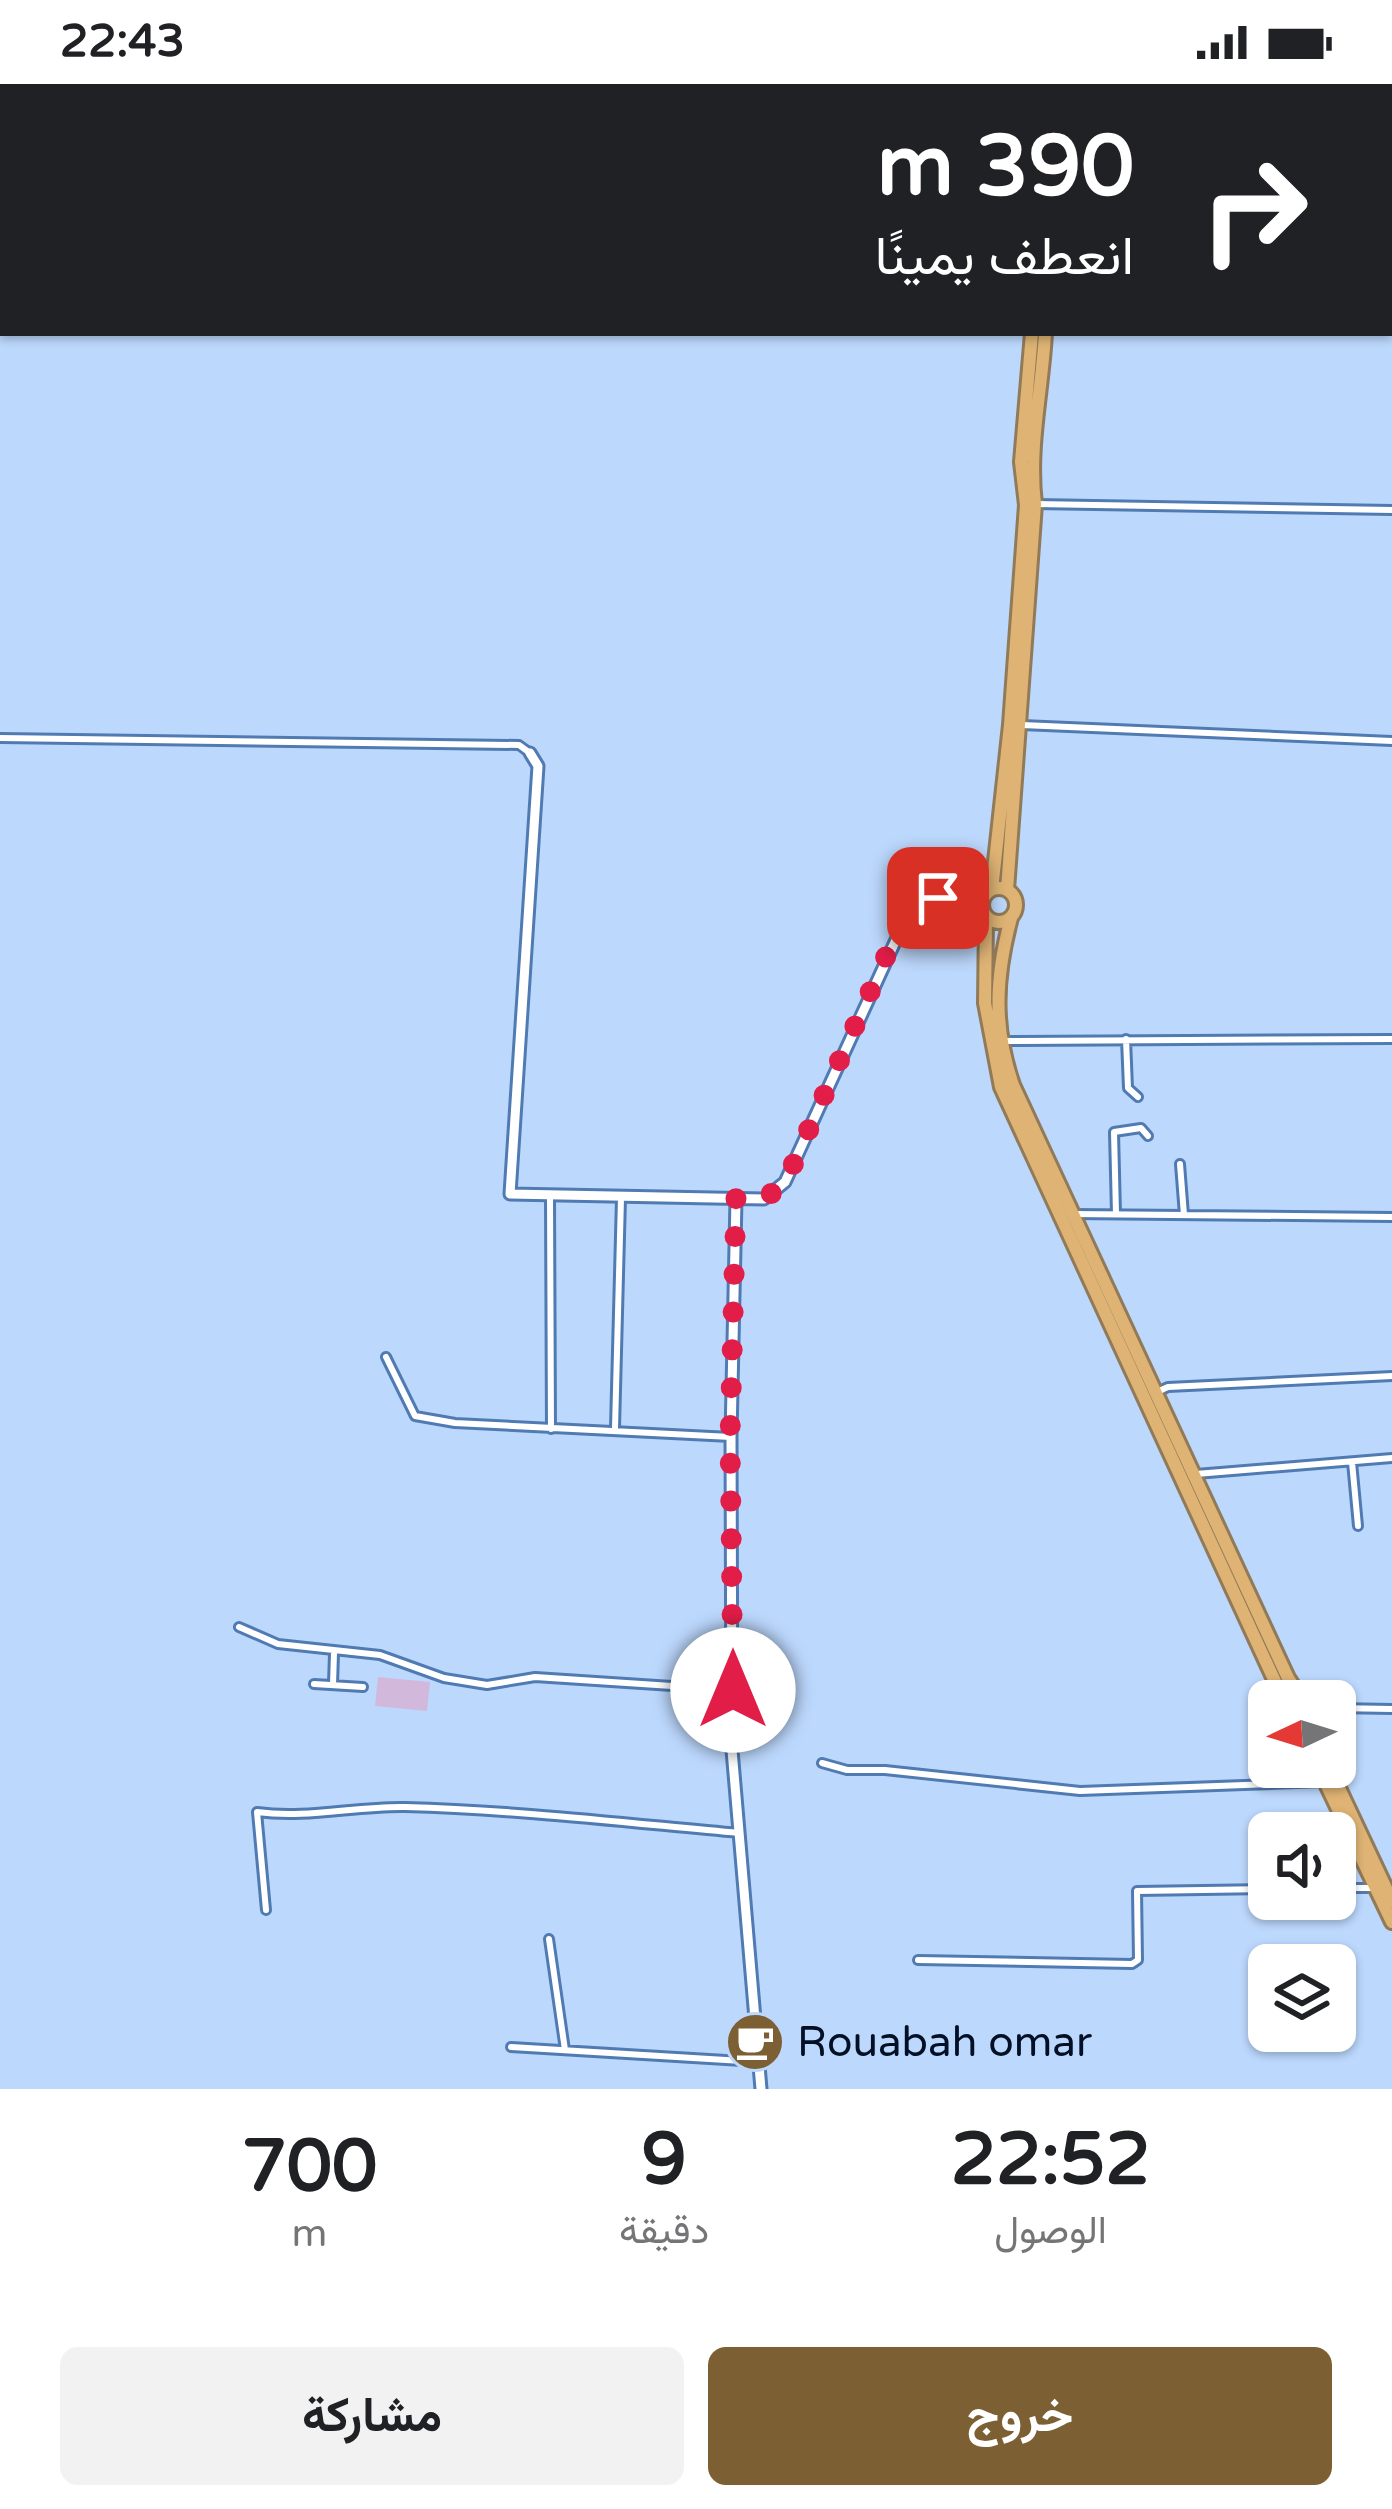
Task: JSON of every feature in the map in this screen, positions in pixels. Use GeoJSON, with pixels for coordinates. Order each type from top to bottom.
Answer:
{"type":"FeatureCollection","features":[{"type":"Feature","properties":{"kind":"highway"},"geometry":{"type":"LineString","coordinates":[[1032,336],[1021,462],[1026,505],[990,890],[983,901],[990,1046],[1001,1087],[1277,1680]]}},
{"type":"Feature","properties":{"kind":"highway"},"geometry":{"type":"LineString","coordinates":[[1045,336],[1030,462],[1035,504],[1007,890],[1017,903],[997,989],[1000,1041],[1019,1103],[1289,1680]]}},
{"type":"Feature","properties":{"kind":"highway"},"geometry":{"type":"LineString","coordinates":[[990,890],[1007,890]]}},
{"type":"Feature","properties":{"kind":"highway"},"geometry":{"type":"LineString","coordinates":[[985,914],[998,922],[1011,918]]}},
{"type":"Feature","properties":{"kind":"highway"},"geometry":{"type":"LineString","coordinates":[[1328,1788],[1388,1892]]}},
{"type":"Feature","properties":{"kind":"highway"},"geometry":{"type":"LineString","coordinates":[[1340,1788],[1388,1892],[1392,1922]]}},
{"type":"Feature","properties":{"kind":"main road"},"geometry":{"type":"LineString","coordinates":[[530,753],[538,766],[511,1194],[764,1199],[785,1183],[895,936],[916,907],[962,891],[990,890]]}},
{"type":"Feature","properties":{"kind":"main road"},"geometry":{"type":"LineString","coordinates":[[938,898],[985,914]]}},
{"type":"Feature","properties":{"kind":"main road"},"geometry":{"type":"LineString","coordinates":[[736,1198],[730,1437],[732,1750],[761,2089]]}},
{"type":"Feature","properties":{"kind":"street"},"geometry":{"type":"LineString","coordinates":[[1035,504],[1392,510]]}},
{"type":"Feature","properties":{"kind":"street"},"geometry":{"type":"LineString","coordinates":[[1018,725],[1392,741]]}},
{"type":"Feature","properties":{"kind":"street"},"geometry":{"type":"LineString","coordinates":[[0,738],[519,745],[530,753]]}},
{"type":"Feature","properties":{"kind":"street"},"geometry":{"type":"LineString","coordinates":[[1000,1041],[1392,1039]]}},
{"type":"Feature","properties":{"kind":"street"},"geometry":{"type":"LineString","coordinates":[[1126,1040],[1128,1088],[1138,1097]]}},
{"type":"Feature","properties":{"kind":"street"},"geometry":{"type":"LineString","coordinates":[[1116,1214],[1114,1132],[1141,1128],[1148,1136]]}},
{"type":"Feature","properties":{"kind":"street"},"geometry":{"type":"LineString","coordinates":[[1180,1164],[1184,1215]]}},
{"type":"Feature","properties":{"kind":"street"},"geometry":{"type":"LineString","coordinates":[[550,1196],[551,1429]]}},
{"type":"Feature","properties":{"kind":"street"},"geometry":{"type":"LineString","coordinates":[[615,1428],[621,1197]]}},
{"type":"Feature","properties":{"kind":"street"},"geometry":{"type":"LineString","coordinates":[[1071,1214],[1392,1217]]}},
{"type":"Feature","properties":{"kind":"street"},"geometry":{"type":"LineString","coordinates":[[386,1357],[415,1416],[551,1429],[615,1428],[730,1437]]}},
{"type":"Feature","properties":{"kind":"street"},"geometry":{"type":"LineString","coordinates":[[1155,1394],[1168,1387],[1392,1376]]}},
{"type":"Feature","properties":{"kind":"street"},"geometry":{"type":"LineString","coordinates":[[1192,1474],[1392,1458]]}},
{"type":"Feature","properties":{"kind":"street"},"geometry":{"type":"LineString","coordinates":[[1352,1462],[1358,1526]]}},
{"type":"Feature","properties":{"kind":"street"},"geometry":{"type":"LineString","coordinates":[[239,1628],[278,1644],[380,1655],[444,1678],[488,1684],[535,1677],[733,1690]]}},
{"type":"Feature","properties":{"kind":"street"},"geometry":{"type":"LineString","coordinates":[[332,1685],[334,1652]]}},
{"type":"Feature","properties":{"kind":"street"},"geometry":{"type":"LineString","coordinates":[[314,1684],[363,1687]]}},
{"type":"Feature","properties":{"kind":"street"},"geometry":{"type":"LineString","coordinates":[[1356,1708],[1392,1709]]}},
{"type":"Feature","properties":{"kind":"street"},"geometry":{"type":"LineString","coordinates":[[822,1762],[847,1770],[1080,1791],[1248,1785]]}},
{"type":"Feature","properties":{"kind":"street"},"geometry":{"type":"LineString","coordinates":[[266,1910],[257,1812],[297,1816],[363,1806],[456,1808],[739,1833]]}},
{"type":"Feature","properties":{"kind":"street"},"geometry":{"type":"LineString","coordinates":[[918,1960],[1132,1964],[1138,1960],[1137,1891],[1248,1889]]}},
{"type":"Feature","properties":{"kind":"street"},"geometry":{"type":"LineString","coordinates":[[1356,1890],[1388,1892]]}},
{"type":"Feature","properties":{"kind":"street"},"geometry":{"type":"LineString","coordinates":[[549,1939],[566,2050]]}},
{"type":"Feature","properties":{"kind":"street"},"geometry":{"type":"LineString","coordinates":[[511,2047],[759,2062]]}},
{"type":"Feature","properties":{"kind":"shaded area"},"geometry":{"type":"Polygon","coordinates":[[[378,1677],[430,1682],[427,1711],[375,1706],[378,1677]]]}},
{"type":"Feature","properties":{"kind":"place","name":"Rouabah omar"},"geometry":{"type":"Point","coordinates":[755,2042]}},
{"type":"Feature","properties":{"kind":"route"},"geometry":{"type":"LineString","coordinates":[[733,1690],[730,1437],[736,1198],[764,1199],[785,1183],[895,936],[916,907],[938,898]]}}]}
